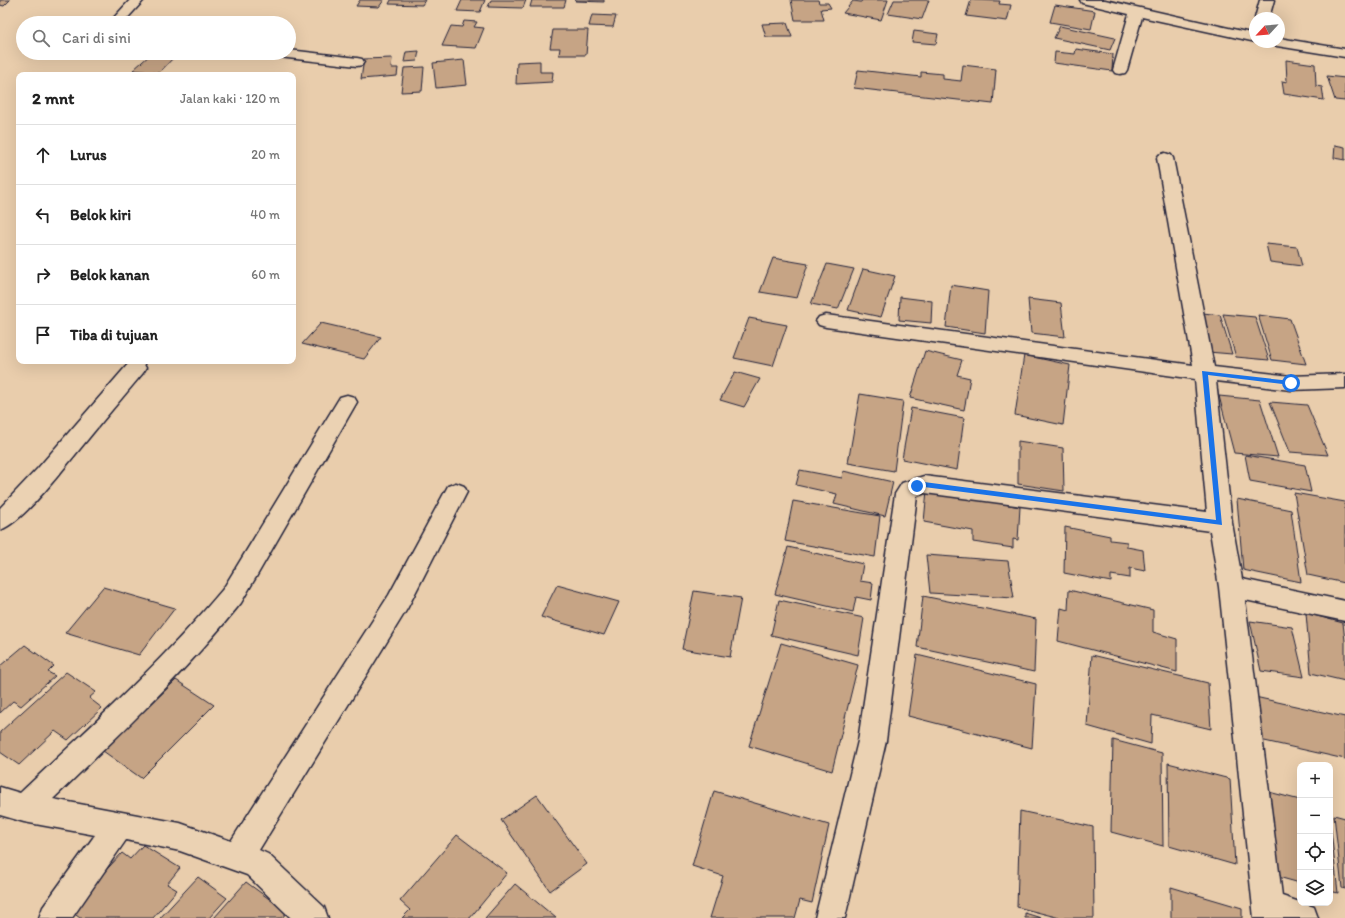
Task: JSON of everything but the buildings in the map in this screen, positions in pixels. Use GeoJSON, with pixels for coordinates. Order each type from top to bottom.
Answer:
{"type":"FeatureCollection","features":[{"type":"Feature","properties":{"kind":"street"},"geometry":{"type":"LineString","coordinates":[[123,16],[138,0]]}},
{"type":"Feature","properties":{"kind":"street"},"geometry":{"type":"LineString","coordinates":[[1087,0],[1249,37]]}},
{"type":"Feature","properties":{"kind":"street"},"geometry":{"type":"LineString","coordinates":[[1264,12],[1267,0]]}},
{"type":"Feature","properties":{"kind":"street"},"geometry":{"type":"LineString","coordinates":[[1120,70],[1137,11]]}},
{"type":"Feature","properties":{"kind":"street"},"geometry":{"type":"LineString","coordinates":[[1285,43],[1345,53]]}},
{"type":"Feature","properties":{"kind":"street"},"geometry":{"type":"LineString","coordinates":[[296,55],[357,62]]}},
{"type":"Feature","properties":{"kind":"street"},"geometry":{"type":"LineString","coordinates":[[1165,158],[1205,373],[1220,523],[1231,587],[1269,913],[1303,918]]}},
{"type":"Feature","properties":{"kind":"street"},"geometry":{"type":"LineString","coordinates":[[826,321],[1205,373],[1291,383],[1345,381]]}},
{"type":"Feature","properties":{"kind":"street"},"geometry":{"type":"LineString","coordinates":[[0,521],[13,510],[46,474],[136,368]]}},
{"type":"Feature","properties":{"kind":"street"},"geometry":{"type":"LineString","coordinates":[[12,804],[185,654],[210,624],[232,596],[347,402]]}},
{"type":"Feature","properties":{"kind":"street"},"geometry":{"type":"LineString","coordinates":[[830,918],[872,741],[906,494],[910,489],[924,484],[1220,523]]}},
{"type":"Feature","properties":{"kind":"street"},"geometry":{"type":"LineString","coordinates":[[238,857],[398,602],[456,492]]}},
{"type":"Feature","properties":{"kind":"street"},"geometry":{"type":"LineString","coordinates":[[1231,587],[1345,611]]}},
{"type":"Feature","properties":{"kind":"street"},"geometry":{"type":"LineString","coordinates":[[12,804],[180,837],[257,864],[313,918]]}},
{"type":"Feature","properties":{"kind":"street"},"geometry":{"type":"LineString","coordinates":[[54,918],[119,825]]}},
{"type":"Feature","properties":{"kind":"route"},"geometry":{"type":"LineString","coordinates":[[917,486],[924,484],[1220,523],[1205,373],[1291,383]]}}]}
